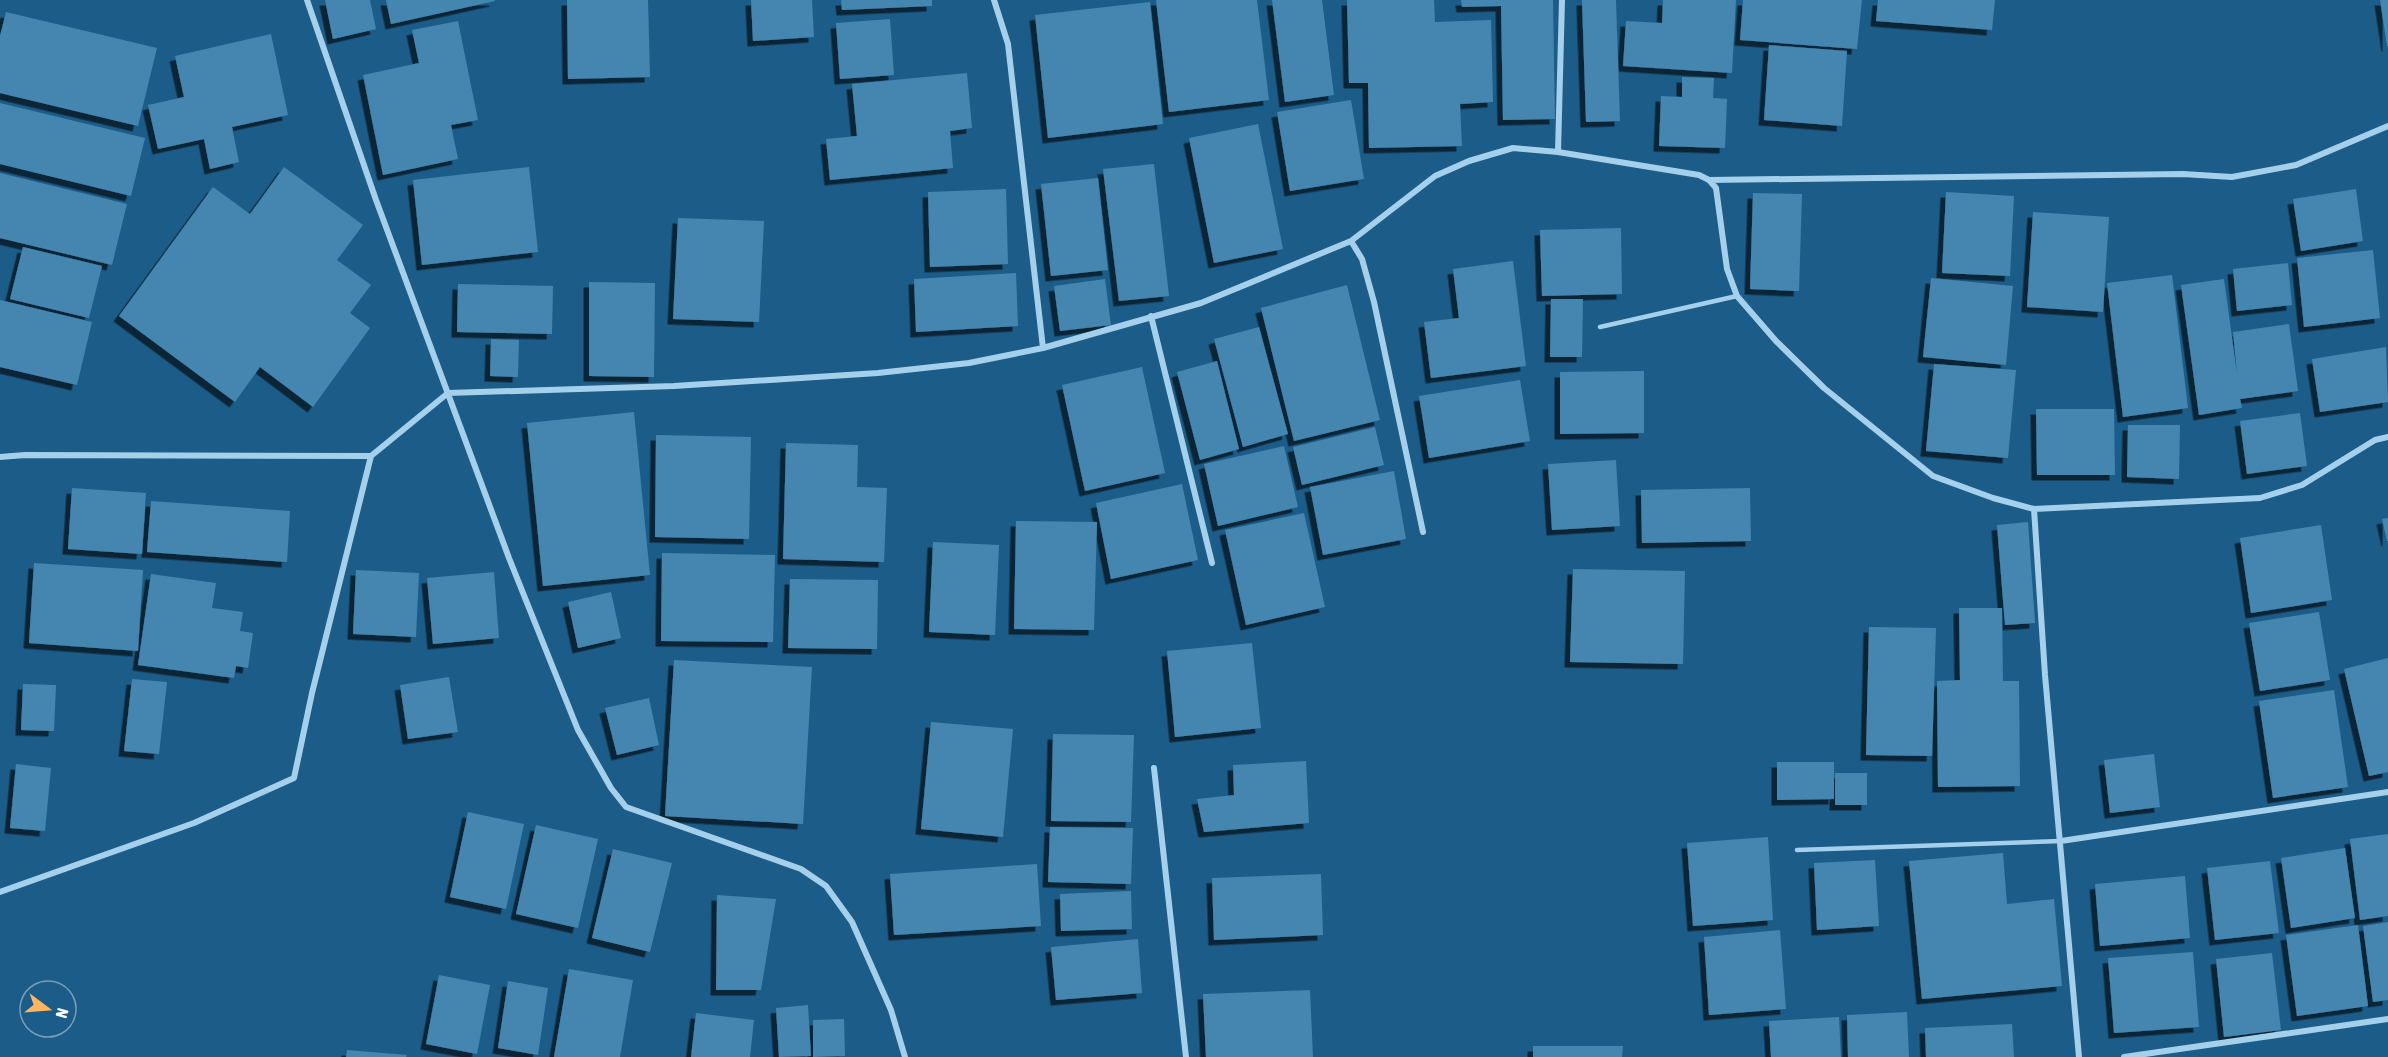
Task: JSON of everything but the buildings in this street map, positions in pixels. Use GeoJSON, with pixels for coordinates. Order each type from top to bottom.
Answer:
{"type":"FeatureCollection","features":[{"type":"Feature","properties":{"kind":"street"},"geometry":{"type":"LineString","coordinates":[[307,0],[376,200],[509,558],[578,730],[610,788],[626,807],[801,869],[826,886],[852,922],[891,1010],[905,1057]]}},
{"type":"Feature","properties":{"kind":"street"},"geometry":{"type":"LineString","coordinates":[[994,0],[1008,44],[1043,348]]}},
{"type":"Feature","properties":{"kind":"street"},"geometry":{"type":"LineString","coordinates":[[1558,152],[1562,0]]}},
{"type":"Feature","properties":{"kind":"street"},"geometry":{"type":"LineString","coordinates":[[1709,180],[2183,174],[2232,177],[2296,165],[2388,126]]}},
{"type":"Feature","properties":{"kind":"street"},"geometry":{"type":"LineString","coordinates":[[0,892],[194,823],[294,778],[312,693],[371,456],[448,393],[674,386],[878,373],[969,363],[1043,348],[1201,303],[1352,241],[1435,176],[1469,161],[1513,148],[1558,152],[1699,175],[1709,180],[1716,188],[1727,269],[1737,296],[1776,341],[1824,388],[1933,476],[1993,498],[2034,509],[2260,498],[2302,485],[2375,440],[2388,437]]}},
{"type":"Feature","properties":{"kind":"street"},"geometry":{"type":"LineString","coordinates":[[1352,241],[1362,259],[1374,302],[1423,532]]}},
{"type":"Feature","properties":{"kind":"street"},"geometry":{"type":"LineString","coordinates":[[1151,316],[1212,563]]}},
{"type":"Feature","properties":{"kind":"street"},"geometry":{"type":"LineString","coordinates":[[0,457],[25,455],[371,456]]}},
{"type":"Feature","properties":{"kind":"street"},"geometry":{"type":"LineString","coordinates":[[2034,509],[2045,675],[2079,1057]]}},
{"type":"Feature","properties":{"kind":"street"},"geometry":{"type":"LineString","coordinates":[[1154,768],[1186,1057]]}},
{"type":"Feature","properties":{"kind":"street"},"geometry":{"type":"LineString","coordinates":[[2061,841],[2388,792]]}},
{"type":"Feature","properties":{"kind":"street"},"geometry":{"type":"LineString","coordinates":[[2124,1057],[2388,1019]]}},
{"type":"Feature","properties":{"kind":"lane"},"geometry":{"type":"LineString","coordinates":[[1600,327],[1737,296]]}},
{"type":"Feature","properties":{"kind":"lane"},"geometry":{"type":"LineString","coordinates":[[1797,850],[2061,841]]}}]}
